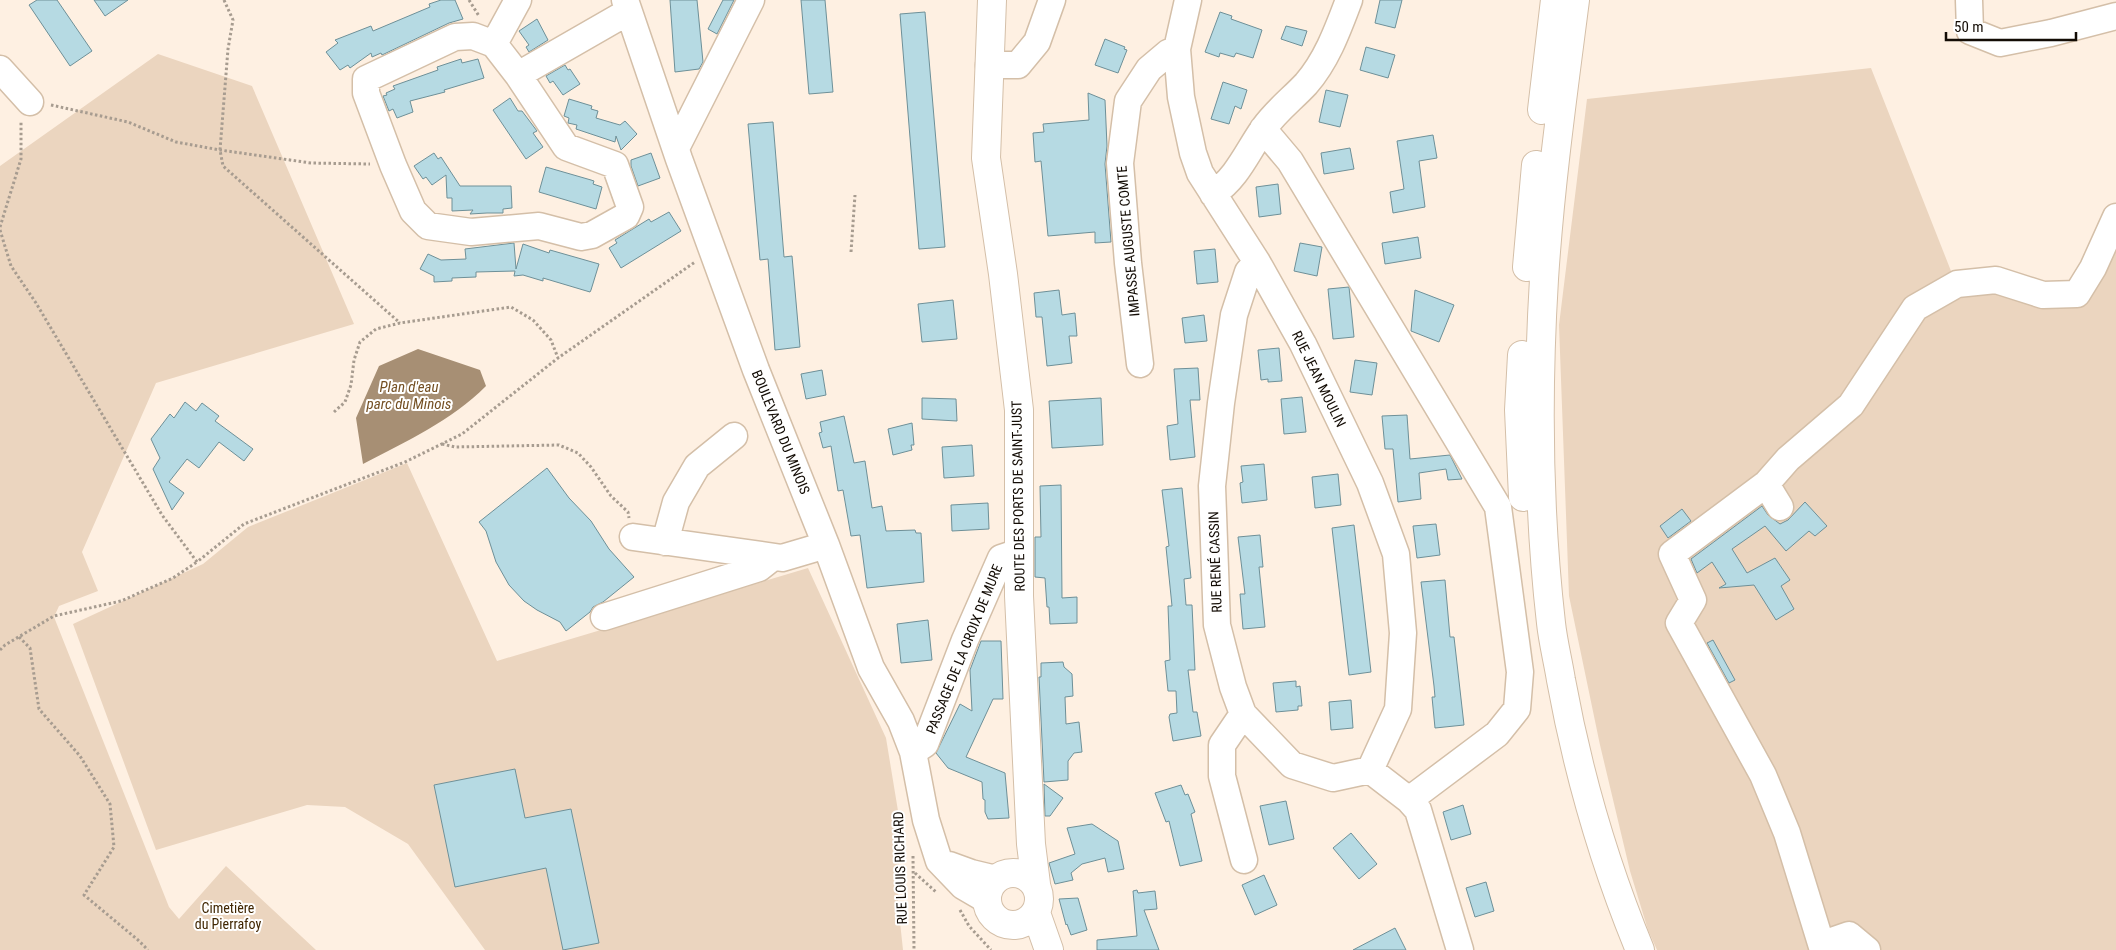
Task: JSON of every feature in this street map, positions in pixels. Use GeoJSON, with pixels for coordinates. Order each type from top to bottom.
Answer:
{"type":"FeatureCollection","features":[{"type":"Feature","properties":{"kind":"main road","name":"ROUTE DES PORTS DE SAINT-JUST"},"geometry":{"type":"LineString","coordinates":[[992,0],[986,158],[1003,274],[1019,410],[1019,552],[1022,678],[1031,844],[1036,884]]}},
{"type":"Feature","properties":{"kind":"main road"},"geometry":{"type":"LineString","coordinates":[[1555,0],[1529,232],[1519,410],[1524,522],[1534,621],[1550,717],[1581,841],[1620,950]]}},
{"type":"Feature","properties":{"kind":"main road"},"geometry":{"type":"LineString","coordinates":[[1575,0],[1557,147],[1544,278],[1539,391],[1542,530],[1551,625],[1572,737],[1598,836],[1640,950]]}},
{"type":"Feature","properties":{"kind":"main road"},"geometry":{"type":"LineString","coordinates":[[1027,919],[1005,924],[998,920],[988,908],[996,884],[1031,844]]}},
{"type":"Feature","properties":{"kind":"main road"},"geometry":{"type":"LineString","coordinates":[[996,884],[1023,874],[1036,884],[1040,899],[1027,919],[1033,950]]}},
{"type":"Feature","properties":{"kind":"main road"},"geometry":{"type":"LineString","coordinates":[[1027,919],[1049,950]]}},
{"type":"Feature","properties":{"kind":"street"},"geometry":{"type":"LineString","coordinates":[[494,44],[518,0]]}},
{"type":"Feature","properties":{"kind":"street"},"geometry":{"type":"LineString","coordinates":[[676,148],[751,0]]}},
{"type":"Feature","properties":{"kind":"street"},"geometry":{"type":"LineString","coordinates":[[989,65],[1018,65],[1037,42],[1052,0]]}},
{"type":"Feature","properties":{"kind":"street","name":"RUE JEAN MOULIN"},"geometry":{"type":"LineString","coordinates":[[1188,0],[1177,49],[1181,97],[1193,153],[1200,173],[1257,262],[1303,344],[1366,475],[1396,554],[1403,633],[1398,710],[1370,770]]}},
{"type":"Feature","properties":{"kind":"street"},"geometry":{"type":"LineString","coordinates":[[1213,194],[1224,186],[1241,166],[1263,129],[1283,105],[1306,84],[1322,63],[1349,0]]}},
{"type":"Feature","properties":{"kind":"street"},"geometry":{"type":"LineString","coordinates":[[1969,0],[1970,31],[2000,43],[2051,33],[2116,16]]}},
{"type":"Feature","properties":{"kind":"street"},"geometry":{"type":"LineString","coordinates":[[518,75],[619,17],[627,7]]}},
{"type":"Feature","properties":{"kind":"street","name":"BOULEVARD DU MINOIS"},"geometry":{"type":"LineString","coordinates":[[627,7],[756,370],[826,545],[871,668],[901,721],[913,752],[926,820],[939,861],[996,884]]}},
{"type":"Feature","properties":{"kind":"street"},"geometry":{"type":"LineString","coordinates":[[474,36],[494,44],[518,75],[566,146],[615,165],[630,207],[626,216],[592,235],[581,237],[539,226],[471,232],[428,226],[413,211],[366,92],[366,80],[455,38],[474,36]]}},
{"type":"Feature","properties":{"kind":"street","name":"IMPASSE AUGUSTE COMTE"},"geometry":{"type":"LineString","coordinates":[[1140,364],[1128,263],[1120,163],[1128,101],[1149,69],[1168,53],[1177,49]]}},
{"type":"Feature","properties":{"kind":"street"},"geometry":{"type":"LineString","coordinates":[[0,69],[30,102]]}},
{"type":"Feature","properties":{"kind":"street"},"geometry":{"type":"LineString","coordinates":[[1263,129],[1290,161],[1498,507],[1520,672],[1517,709],[1497,734],[1409,800]]}},
{"type":"Feature","properties":{"kind":"street"},"geometry":{"type":"LineString","coordinates":[[1867,950],[1849,935],[1823,947],[1787,833],[1763,774],[1679,623],[1693,600],[1672,554],[1766,484],[1788,458],[1851,405],[1915,308],[1957,284],[1996,280],[2043,295],[2077,294],[2093,268],[2116,217]]}},
{"type":"Feature","properties":{"kind":"street","name":"RUE RENÉ CASSIN"},"geometry":{"type":"LineString","coordinates":[[1257,262],[1248,272],[1234,315],[1221,403],[1212,486],[1217,625],[1233,688],[1243,714],[1292,765],[1333,778],[1370,770]]}},
{"type":"Feature","properties":{"kind":"street"},"geometry":{"type":"LineString","coordinates":[[665,542],[676,502],[697,466],[734,436]]}},
{"type":"Feature","properties":{"kind":"street"},"geometry":{"type":"LineString","coordinates":[[1766,484],[1780,507]]}},
{"type":"Feature","properties":{"kind":"street"},"geometry":{"type":"LineString","coordinates":[[633,537],[782,558],[826,545]]}},
{"type":"Feature","properties":{"kind":"street","name":"PASSAGE DE LA CROIX DE MURE"},"geometry":{"type":"LineString","coordinates":[[913,752],[925,744],[965,640],[1001,558],[1019,552]]}},
{"type":"Feature","properties":{"kind":"street"},"geometry":{"type":"LineString","coordinates":[[604,618],[760,568],[773,557]]}},
{"type":"Feature","properties":{"kind":"street"},"geometry":{"type":"LineString","coordinates":[[1243,714],[1222,745],[1222,776],[1244,860]]}},
{"type":"Feature","properties":{"kind":"street"},"geometry":{"type":"LineString","coordinates":[[1370,770],[1409,800],[1418,810],[1460,950]]}},
{"type":"Feature","properties":{"kind":"path"},"geometry":{"type":"LineString","coordinates":[[224,0],[233,20],[228,49],[220,150],[223,166],[400,323]]}},
{"type":"Feature","properties":{"kind":"path"},"geometry":{"type":"LineString","coordinates":[[197,562],[162,514],[36,303],[11,266],[0,228],[20,159],[22,114],[30,102],[128,122],[176,142],[220,150],[311,163],[393,164]]}},
{"type":"Feature","properties":{"kind":"path"},"geometry":{"type":"LineString","coordinates":[[851,252],[855,195]]}},
{"type":"Feature","properties":{"kind":"path"},"geometry":{"type":"LineString","coordinates":[[0,650],[4,645],[54,616],[121,601],[173,578],[197,562],[244,524],[405,462],[462,434],[558,358],[712,250]]}},
{"type":"Feature","properties":{"kind":"path"},"geometry":{"type":"LineString","coordinates":[[334,412],[345,402],[351,385],[354,360],[360,342],[376,329],[400,323],[440,319],[481,310],[511,307],[533,320],[552,340],[558,358]]}},
{"type":"Feature","properties":{"kind":"path"},"geometry":{"type":"LineString","coordinates":[[442,444],[455,447],[559,445],[578,453],[591,467],[611,496],[628,512],[633,537]]}},
{"type":"Feature","properties":{"kind":"path"},"geometry":{"type":"LineString","coordinates":[[19,637],[30,648],[39,709],[80,756],[110,804],[114,847],[84,895],[148,950]]}},
{"type":"Feature","properties":{"kind":"path","name":"RUE LOUIS RICHARD"},"geometry":{"type":"LineString","coordinates":[[913,847],[914,950]]}},
{"type":"Feature","properties":{"kind":"path"},"geometry":{"type":"LineString","coordinates":[[914,872],[936,892]]}},
{"type":"Feature","properties":{"kind":"path"},"geometry":{"type":"LineString","coordinates":[[958,906],[969,926],[991,950]]}},
{"type":"Feature","properties":{"kind":"green space","name":"Cimetière du Pierrafoy"},"geometry":{"type":"Polygon","coordinates":[[[158,54],[252,86],[354,324],[156,383],[82,552],[98,591],[59,606],[54,617],[169,907],[179,919],[226,866],[316,950],[0,950],[0,166],[158,54]]]}},
{"type":"Feature","properties":{"kind":"green space"},"geometry":{"type":"Polygon","coordinates":[[[1871,68],[1951,271],[2075,301],[2116,205],[2116,950],[1657,950],[1648,930],[1630,871],[1600,745],[1569,596],[1559,325],[1587,99],[1871,68]]]}},
{"type":"Feature","properties":{"kind":"green space"},"geometry":{"type":"Polygon","coordinates":[[[407,463],[497,661],[808,568],[886,738],[900,823],[898,903],[903,950],[485,950],[408,844],[345,807],[307,805],[156,850],[73,624],[203,564],[248,527],[407,463]]]}},
{"type":"Feature","properties":{"kind":"water","name":"Plan d'eau parc du Minois"},"geometry":{"type":"Polygon","coordinates":[[[418,349],[480,370],[486,386],[443,420],[363,464],[356,418],[379,366],[418,349]]]}},
{"type":"Feature","properties":{"kind":"building"},"geometry":{"type":"Polygon","coordinates":[[[37,0],[57,0],[92,51],[70,66],[29,5],[37,0]]]}},
{"type":"Feature","properties":{"kind":"building"},"geometry":{"type":"Polygon","coordinates":[[[94,0],[128,0],[105,16],[94,0]]]}},
{"type":"Feature","properties":{"kind":"building"},"geometry":{"type":"Polygon","coordinates":[[[441,0],[455,0],[463,19],[449,23],[382,55],[381,53],[372,57],[371,53],[350,68],[348,65],[340,70],[326,52],[338,43],[335,40],[371,26],[373,31],[430,7],[429,4],[441,0]]]}},
{"type":"Feature","properties":{"kind":"building"},"geometry":{"type":"Polygon","coordinates":[[[670,0],[697,0],[703,62],[699,69],[675,72],[670,0]]]}},
{"type":"Feature","properties":{"kind":"building"},"geometry":{"type":"Polygon","coordinates":[[[723,0],[734,0],[717,34],[708,29],[723,0]]]}},
{"type":"Feature","properties":{"kind":"building"},"geometry":{"type":"Polygon","coordinates":[[[801,0],[825,0],[833,92],[809,94],[801,0]]]}},
{"type":"Feature","properties":{"kind":"building"},"geometry":{"type":"Polygon","coordinates":[[[1380,0],[1402,0],[1395,28],[1375,23],[1380,0]]]}},
{"type":"Feature","properties":{"kind":"building"},"geometry":{"type":"Polygon","coordinates":[[[925,12],[945,247],[919,249],[900,14],[925,12]]]}},
{"type":"Feature","properties":{"kind":"building"},"geometry":{"type":"Polygon","coordinates":[[[1220,12],[1232,16],[1231,19],[1262,30],[1253,58],[1236,53],[1234,57],[1220,53],[1219,57],[1205,52],[1220,12]]]}},
{"type":"Feature","properties":{"kind":"building"},"geometry":{"type":"Polygon","coordinates":[[[537,19],[548,40],[529,52],[526,47],[529,45],[519,31],[537,19]]]}},
{"type":"Feature","properties":{"kind":"building"},"geometry":{"type":"Polygon","coordinates":[[[1286,26],[1307,31],[1302,46],[1281,39],[1286,26]]]}},
{"type":"Feature","properties":{"kind":"building"},"geometry":{"type":"Polygon","coordinates":[[[1105,39],[1125,47],[1124,49],[1127,50],[1118,73],[1095,65],[1105,39]]]}},
{"type":"Feature","properties":{"kind":"building"},"geometry":{"type":"Polygon","coordinates":[[[1366,47],[1395,55],[1388,78],[1360,70],[1366,47]]]}},
{"type":"Feature","properties":{"kind":"building"},"geometry":{"type":"Polygon","coordinates":[[[461,59],[462,63],[478,59],[484,78],[444,90],[445,92],[410,101],[413,112],[397,118],[393,109],[389,111],[383,96],[395,89],[393,86],[438,70],[437,67],[461,59]]]}},
{"type":"Feature","properties":{"kind":"building"},"geometry":{"type":"Polygon","coordinates":[[[565,65],[580,84],[563,95],[553,81],[550,83],[546,76],[565,65]]]}},
{"type":"Feature","properties":{"kind":"building"},"geometry":{"type":"Polygon","coordinates":[[[1223,82],[1247,90],[1241,109],[1235,106],[1229,124],[1211,119],[1223,82]]]}},
{"type":"Feature","properties":{"kind":"building"},"geometry":{"type":"Polygon","coordinates":[[[1326,90],[1348,95],[1340,127],[1319,122],[1326,90]]]}},
{"type":"Feature","properties":{"kind":"building"},"geometry":{"type":"Polygon","coordinates":[[[1088,93],[1105,100],[1107,146],[1105,164],[1111,242],[1095,243],[1095,232],[1048,236],[1041,161],[1035,162],[1033,133],[1044,132],[1043,124],[1089,120],[1088,93]]]}},
{"type":"Feature","properties":{"kind":"building"},"geometry":{"type":"Polygon","coordinates":[[[510,98],[518,111],[522,111],[537,131],[533,133],[543,147],[526,159],[493,110],[510,98]]]}},
{"type":"Feature","properties":{"kind":"building"},"geometry":{"type":"Polygon","coordinates":[[[569,99],[592,106],[591,109],[598,111],[596,118],[620,125],[625,121],[637,134],[621,150],[616,136],[615,142],[576,129],[577,125],[568,123],[569,118],[564,116],[569,99]]]}},
{"type":"Feature","properties":{"kind":"building"},"geometry":{"type":"Polygon","coordinates":[[[773,122],[784,257],[792,256],[800,347],[775,350],[768,259],[760,260],[748,124],[773,122]]]}},
{"type":"Feature","properties":{"kind":"building"},"geometry":{"type":"Polygon","coordinates":[[[1433,135],[1437,158],[1419,161],[1425,207],[1393,213],[1390,192],[1404,189],[1397,141],[1433,135]]]}},
{"type":"Feature","properties":{"kind":"building"},"geometry":{"type":"Polygon","coordinates":[[[1350,148],[1354,169],[1324,174],[1321,153],[1350,148]]]}},
{"type":"Feature","properties":{"kind":"building"},"geometry":{"type":"Polygon","coordinates":[[[434,153],[438,159],[441,157],[460,186],[511,186],[512,208],[503,209],[503,213],[470,214],[473,210],[452,211],[452,198],[447,198],[446,175],[432,185],[426,177],[423,179],[414,166],[434,153]]]}},
{"type":"Feature","properties":{"kind":"building"},"geometry":{"type":"Polygon","coordinates":[[[651,153],[660,178],[638,186],[631,166],[631,160],[651,153]]]}},
{"type":"Feature","properties":{"kind":"building"},"geometry":{"type":"Polygon","coordinates":[[[546,167],[594,181],[593,184],[602,187],[596,209],[539,192],[546,167]]]}},
{"type":"Feature","properties":{"kind":"building"},"geometry":{"type":"Polygon","coordinates":[[[1278,184],[1281,214],[1259,217],[1256,187],[1278,184]]]}},
{"type":"Feature","properties":{"kind":"building"},"geometry":{"type":"Polygon","coordinates":[[[669,212],[681,231],[621,268],[609,248],[617,243],[615,240],[649,219],[651,222],[669,212]]]}},
{"type":"Feature","properties":{"kind":"building"},"geometry":{"type":"Polygon","coordinates":[[[1418,237],[1421,258],[1385,264],[1382,243],[1418,237]]]}},
{"type":"Feature","properties":{"kind":"building"},"geometry":{"type":"Polygon","coordinates":[[[514,243],[516,269],[523,244],[549,253],[550,250],[599,264],[590,292],[543,278],[543,281],[523,275],[514,276],[515,271],[476,272],[476,277],[452,278],[452,281],[434,282],[434,276],[420,269],[428,254],[441,260],[466,259],[465,249],[514,243]]]}},
{"type":"Feature","properties":{"kind":"building"},"geometry":{"type":"Polygon","coordinates":[[[1300,243],[1322,247],[1317,276],[1294,271],[1300,243]]]}},
{"type":"Feature","properties":{"kind":"building"},"geometry":{"type":"Polygon","coordinates":[[[1215,249],[1218,282],[1197,284],[1194,251],[1215,249]]]}},
{"type":"Feature","properties":{"kind":"building"},"geometry":{"type":"Polygon","coordinates":[[[1349,287],[1354,337],[1333,339],[1328,289],[1349,287]]]}},
{"type":"Feature","properties":{"kind":"building"},"geometry":{"type":"Polygon","coordinates":[[[1059,290],[1062,315],[1075,313],[1077,336],[1069,336],[1072,363],[1047,366],[1042,317],[1036,317],[1034,293],[1059,290]]]}},
{"type":"Feature","properties":{"kind":"building"},"geometry":{"type":"Polygon","coordinates":[[[1415,290],[1454,305],[1439,342],[1411,331],[1415,290]]]}},
{"type":"Feature","properties":{"kind":"building"},"geometry":{"type":"Polygon","coordinates":[[[953,300],[957,339],[922,342],[918,304],[953,300]]]}},
{"type":"Feature","properties":{"kind":"building"},"geometry":{"type":"Polygon","coordinates":[[[1204,315],[1207,341],[1185,343],[1182,318],[1204,315]]]}},
{"type":"Feature","properties":{"kind":"building"},"geometry":{"type":"Polygon","coordinates":[[[1279,348],[1282,381],[1268,382],[1268,379],[1261,380],[1258,350],[1279,348]]]}},
{"type":"Feature","properties":{"kind":"building"},"geometry":{"type":"Polygon","coordinates":[[[1355,360],[1377,363],[1372,395],[1350,392],[1355,360]]]}},
{"type":"Feature","properties":{"kind":"building"},"geometry":{"type":"Polygon","coordinates":[[[1198,368],[1200,400],[1190,400],[1195,457],[1170,460],[1167,426],[1178,424],[1174,369],[1198,368]]]}},
{"type":"Feature","properties":{"kind":"building"},"geometry":{"type":"Polygon","coordinates":[[[822,370],[826,395],[806,399],[801,374],[822,370]]]}},
{"type":"Feature","properties":{"kind":"building"},"geometry":{"type":"Polygon","coordinates":[[[1302,397],[1306,432],[1284,434],[1281,399],[1302,397]]]}},
{"type":"Feature","properties":{"kind":"building"},"geometry":{"type":"Polygon","coordinates":[[[922,398],[956,399],[957,421],[922,419],[922,398]]]}},
{"type":"Feature","properties":{"kind":"building"},"geometry":{"type":"Polygon","coordinates":[[[1101,398],[1103,445],[1052,448],[1049,401],[1101,398]]]}},
{"type":"Feature","properties":{"kind":"building"},"geometry":{"type":"Polygon","coordinates":[[[185,402],[196,411],[202,403],[219,416],[215,421],[253,449],[244,461],[219,442],[199,468],[187,459],[169,482],[184,493],[172,510],[153,469],[160,458],[151,439],[170,414],[174,418],[185,402]]]}},
{"type":"Feature","properties":{"kind":"building"},"geometry":{"type":"Polygon","coordinates":[[[1407,415],[1410,459],[1450,455],[1462,479],[1448,480],[1446,469],[1419,473],[1421,499],[1398,502],[1393,449],[1385,449],[1382,416],[1407,415]]]}},
{"type":"Feature","properties":{"kind":"building"},"geometry":{"type":"Polygon","coordinates":[[[844,416],[854,463],[865,461],[872,508],[882,506],[886,531],[915,530],[916,533],[921,533],[924,582],[867,588],[860,535],[851,536],[843,490],[838,491],[831,446],[823,448],[819,433],[822,432],[820,422],[844,416]]]}},
{"type":"Feature","properties":{"kind":"building"},"geometry":{"type":"Polygon","coordinates":[[[912,423],[914,445],[911,445],[912,450],[893,455],[888,429],[912,423]]]}},
{"type":"Feature","properties":{"kind":"building"},"geometry":{"type":"Polygon","coordinates":[[[972,445],[974,476],[944,478],[942,447],[972,445]]]}},
{"type":"Feature","properties":{"kind":"building"},"geometry":{"type":"Polygon","coordinates":[[[1264,464],[1267,500],[1242,503],[1240,483],[1243,482],[1241,466],[1264,464]]]}},
{"type":"Feature","properties":{"kind":"building"},"geometry":{"type":"Polygon","coordinates":[[[547,468],[569,498],[591,521],[609,549],[634,577],[603,602],[593,607],[590,612],[566,631],[560,622],[524,601],[509,585],[496,562],[486,531],[479,522],[547,468]]]}},
{"type":"Feature","properties":{"kind":"building"},"geometry":{"type":"Polygon","coordinates":[[[1338,474],[1341,505],[1315,508],[1312,477],[1338,474]]]}},
{"type":"Feature","properties":{"kind":"building"},"geometry":{"type":"Polygon","coordinates":[[[1061,485],[1062,598],[1077,597],[1077,623],[1050,624],[1045,578],[1035,577],[1035,537],[1041,537],[1040,486],[1061,485]]]}},
{"type":"Feature","properties":{"kind":"building"},"geometry":{"type":"Polygon","coordinates":[[[1182,488],[1191,578],[1184,579],[1186,605],[1192,605],[1195,670],[1188,670],[1193,712],[1197,712],[1201,736],[1173,741],[1169,717],[1170,714],[1177,713],[1176,691],[1168,691],[1165,661],[1170,660],[1168,606],[1172,606],[1166,547],[1169,546],[1162,490],[1182,488]]]}},
{"type":"Feature","properties":{"kind":"building"},"geometry":{"type":"Polygon","coordinates":[[[1805,502],[1827,526],[1815,536],[1809,531],[1786,551],[1765,526],[1732,549],[1747,573],[1775,558],[1790,580],[1781,586],[1794,609],[1776,620],[1754,585],[1719,588],[1726,584],[1712,562],[1697,573],[1691,559],[1762,506],[1768,515],[1780,524],[1788,520],[1805,502]]]}},
{"type":"Feature","properties":{"kind":"building"},"geometry":{"type":"Polygon","coordinates":[[[988,503],[989,529],[952,531],[951,505],[988,503]]]}},
{"type":"Feature","properties":{"kind":"building"},"geometry":{"type":"Polygon","coordinates":[[[1682,509],[1691,521],[1668,538],[1660,526],[1682,509]]]}},
{"type":"Feature","properties":{"kind":"building"},"geometry":{"type":"Polygon","coordinates":[[[1436,524],[1440,555],[1417,558],[1413,526],[1436,524]]]}},
{"type":"Feature","properties":{"kind":"building"},"geometry":{"type":"Polygon","coordinates":[[[1354,525],[1371,672],[1349,675],[1332,528],[1354,525]]]}},
{"type":"Feature","properties":{"kind":"building"},"geometry":{"type":"Polygon","coordinates":[[[1260,535],[1263,567],[1259,567],[1265,627],[1243,629],[1240,594],[1245,594],[1238,537],[1260,535]]]}},
{"type":"Feature","properties":{"kind":"building"},"geometry":{"type":"Polygon","coordinates":[[[1445,580],[1450,637],[1454,637],[1464,725],[1435,728],[1432,697],[1435,697],[1434,686],[1421,582],[1445,580]]]}},
{"type":"Feature","properties":{"kind":"building"},"geometry":{"type":"Polygon","coordinates":[[[928,620],[932,660],[901,663],[897,624],[928,620]]]}},
{"type":"Feature","properties":{"kind":"building"},"geometry":{"type":"Polygon","coordinates":[[[1713,640],[1735,680],[1729,683],[1707,643],[1713,640]]]}},
{"type":"Feature","properties":{"kind":"building"},"geometry":{"type":"Polygon","coordinates":[[[981,641],[1001,641],[1003,699],[993,699],[966,757],[1005,773],[1009,818],[988,819],[985,812],[982,782],[948,768],[936,753],[960,704],[972,711],[970,670],[981,641]]]}},
{"type":"Feature","properties":{"kind":"building"},"geometry":{"type":"Polygon","coordinates":[[[1063,662],[1064,667],[1072,674],[1073,696],[1065,697],[1066,724],[1079,722],[1082,752],[1074,753],[1068,761],[1068,780],[1044,782],[1039,677],[1041,677],[1041,663],[1063,662]]]}},
{"type":"Feature","properties":{"kind":"building"},"geometry":{"type":"Polygon","coordinates":[[[1296,681],[1296,687],[1300,686],[1302,706],[1298,706],[1298,710],[1276,712],[1273,683],[1296,681]]]}},
{"type":"Feature","properties":{"kind":"building"},"geometry":{"type":"Polygon","coordinates":[[[1351,700],[1353,728],[1331,730],[1329,702],[1351,700]]]}},
{"type":"Feature","properties":{"kind":"building"},"geometry":{"type":"Polygon","coordinates":[[[515,769],[525,818],[571,809],[599,943],[563,950],[546,868],[455,887],[434,785],[515,769]]]}},
{"type":"Feature","properties":{"kind":"building"},"geometry":{"type":"Polygon","coordinates":[[[1044,784],[1063,798],[1050,816],[1045,816],[1044,784]]]}},
{"type":"Feature","properties":{"kind":"building"},"geometry":{"type":"Polygon","coordinates":[[[1181,785],[1185,795],[1188,794],[1195,812],[1191,814],[1202,861],[1180,866],[1169,821],[1166,822],[1155,793],[1181,785]]]}},
{"type":"Feature","properties":{"kind":"building"},"geometry":{"type":"Polygon","coordinates":[[[1286,801],[1294,839],[1269,845],[1260,806],[1286,801]]]}},
{"type":"Feature","properties":{"kind":"building"},"geometry":{"type":"Polygon","coordinates":[[[1463,805],[1471,834],[1451,840],[1443,812],[1463,805]]]}},
{"type":"Feature","properties":{"kind":"building"},"geometry":{"type":"Polygon","coordinates":[[[1092,824],[1118,841],[1124,869],[1108,872],[1105,858],[1082,864],[1071,873],[1073,880],[1055,884],[1049,863],[1075,854],[1067,828],[1092,824]]]}},
{"type":"Feature","properties":{"kind":"building"},"geometry":{"type":"Polygon","coordinates":[[[1351,833],[1377,864],[1359,879],[1333,848],[1351,833]]]}},
{"type":"Feature","properties":{"kind":"building"},"geometry":{"type":"Polygon","coordinates":[[[1264,875],[1277,905],[1255,915],[1242,885],[1264,875]]]}},
{"type":"Feature","properties":{"kind":"building"},"geometry":{"type":"Polygon","coordinates":[[[1486,882],[1494,911],[1475,917],[1466,888],[1486,882]]]}},
{"type":"Feature","properties":{"kind":"building"},"geometry":{"type":"Polygon","coordinates":[[[1137,890],[1138,893],[1155,891],[1157,909],[1144,910],[1159,950],[1097,950],[1097,940],[1137,936],[1133,891],[1137,890]]]}},
{"type":"Feature","properties":{"kind":"building"},"geometry":{"type":"Polygon","coordinates":[[[1078,898],[1087,930],[1071,935],[1066,925],[1059,899],[1078,898]]]}},
{"type":"Feature","properties":{"kind":"building"},"geometry":{"type":"Polygon","coordinates":[[[1395,928],[1406,950],[1353,950],[1395,928]]]}}]}
